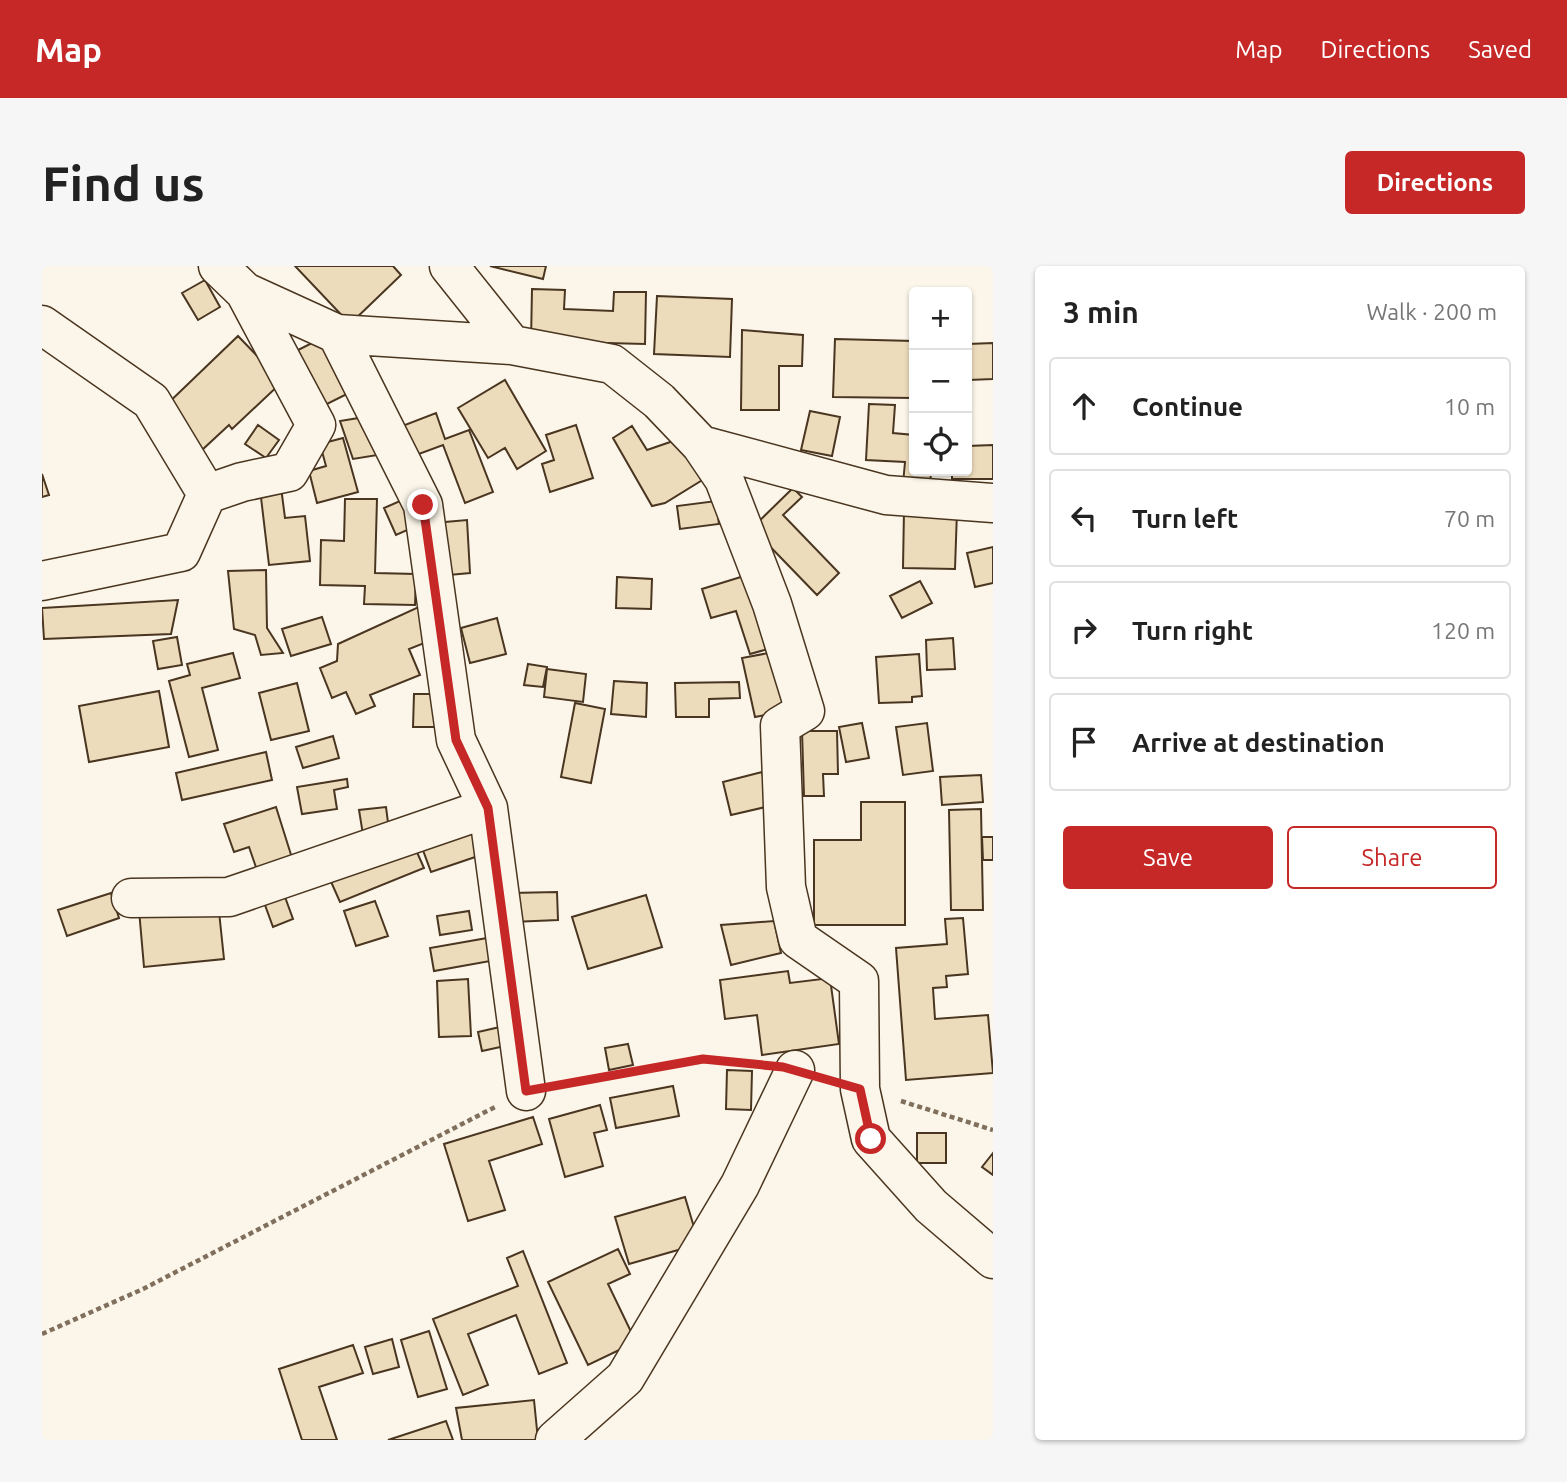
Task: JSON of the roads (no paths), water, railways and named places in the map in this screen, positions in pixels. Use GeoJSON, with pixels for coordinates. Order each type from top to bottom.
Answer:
{"type":"FeatureCollection","features":[{"type":"Feature","properties":{"kind":"street"},"geometry":{"type":"LineString","coordinates":[[42,581],[180,552],[207,494],[242,482],[289,472],[316,425],[245,292],[218,266]]}},
{"type":"Feature","properties":{"kind":"street"},"geometry":{"type":"LineString","coordinates":[[449,266],[512,345]]}},
{"type":"Feature","properties":{"kind":"street"},"geometry":{"type":"LineString","coordinates":[[245,292],[337,334],[512,345],[612,364],[659,401],[701,445],[724,479],[772,604],[806,711],[780,726],[786,887],[798,939],[859,981],[860,1089],[871,1139],[931,1206],[993,1259]]}},
{"type":"Feature","properties":{"kind":"street"},"geometry":{"type":"LineString","coordinates":[[42,324],[151,401],[207,494]]}},
{"type":"Feature","properties":{"kind":"street"},"geometry":{"type":"LineString","coordinates":[[337,334],[423,505],[456,740],[488,808],[526,1091]]}},
{"type":"Feature","properties":{"kind":"street"},"geometry":{"type":"LineString","coordinates":[[701,445],[886,495],[993,503]]}},
{"type":"Feature","properties":{"kind":"street"},"geometry":{"type":"LineString","coordinates":[[131,898],[229,897],[488,808]]}},
{"type":"Feature","properties":{"kind":"street"},"geometry":{"type":"LineString","coordinates":[[555,1440],[625,1378],[740,1185],[795,1070]]}}]}
